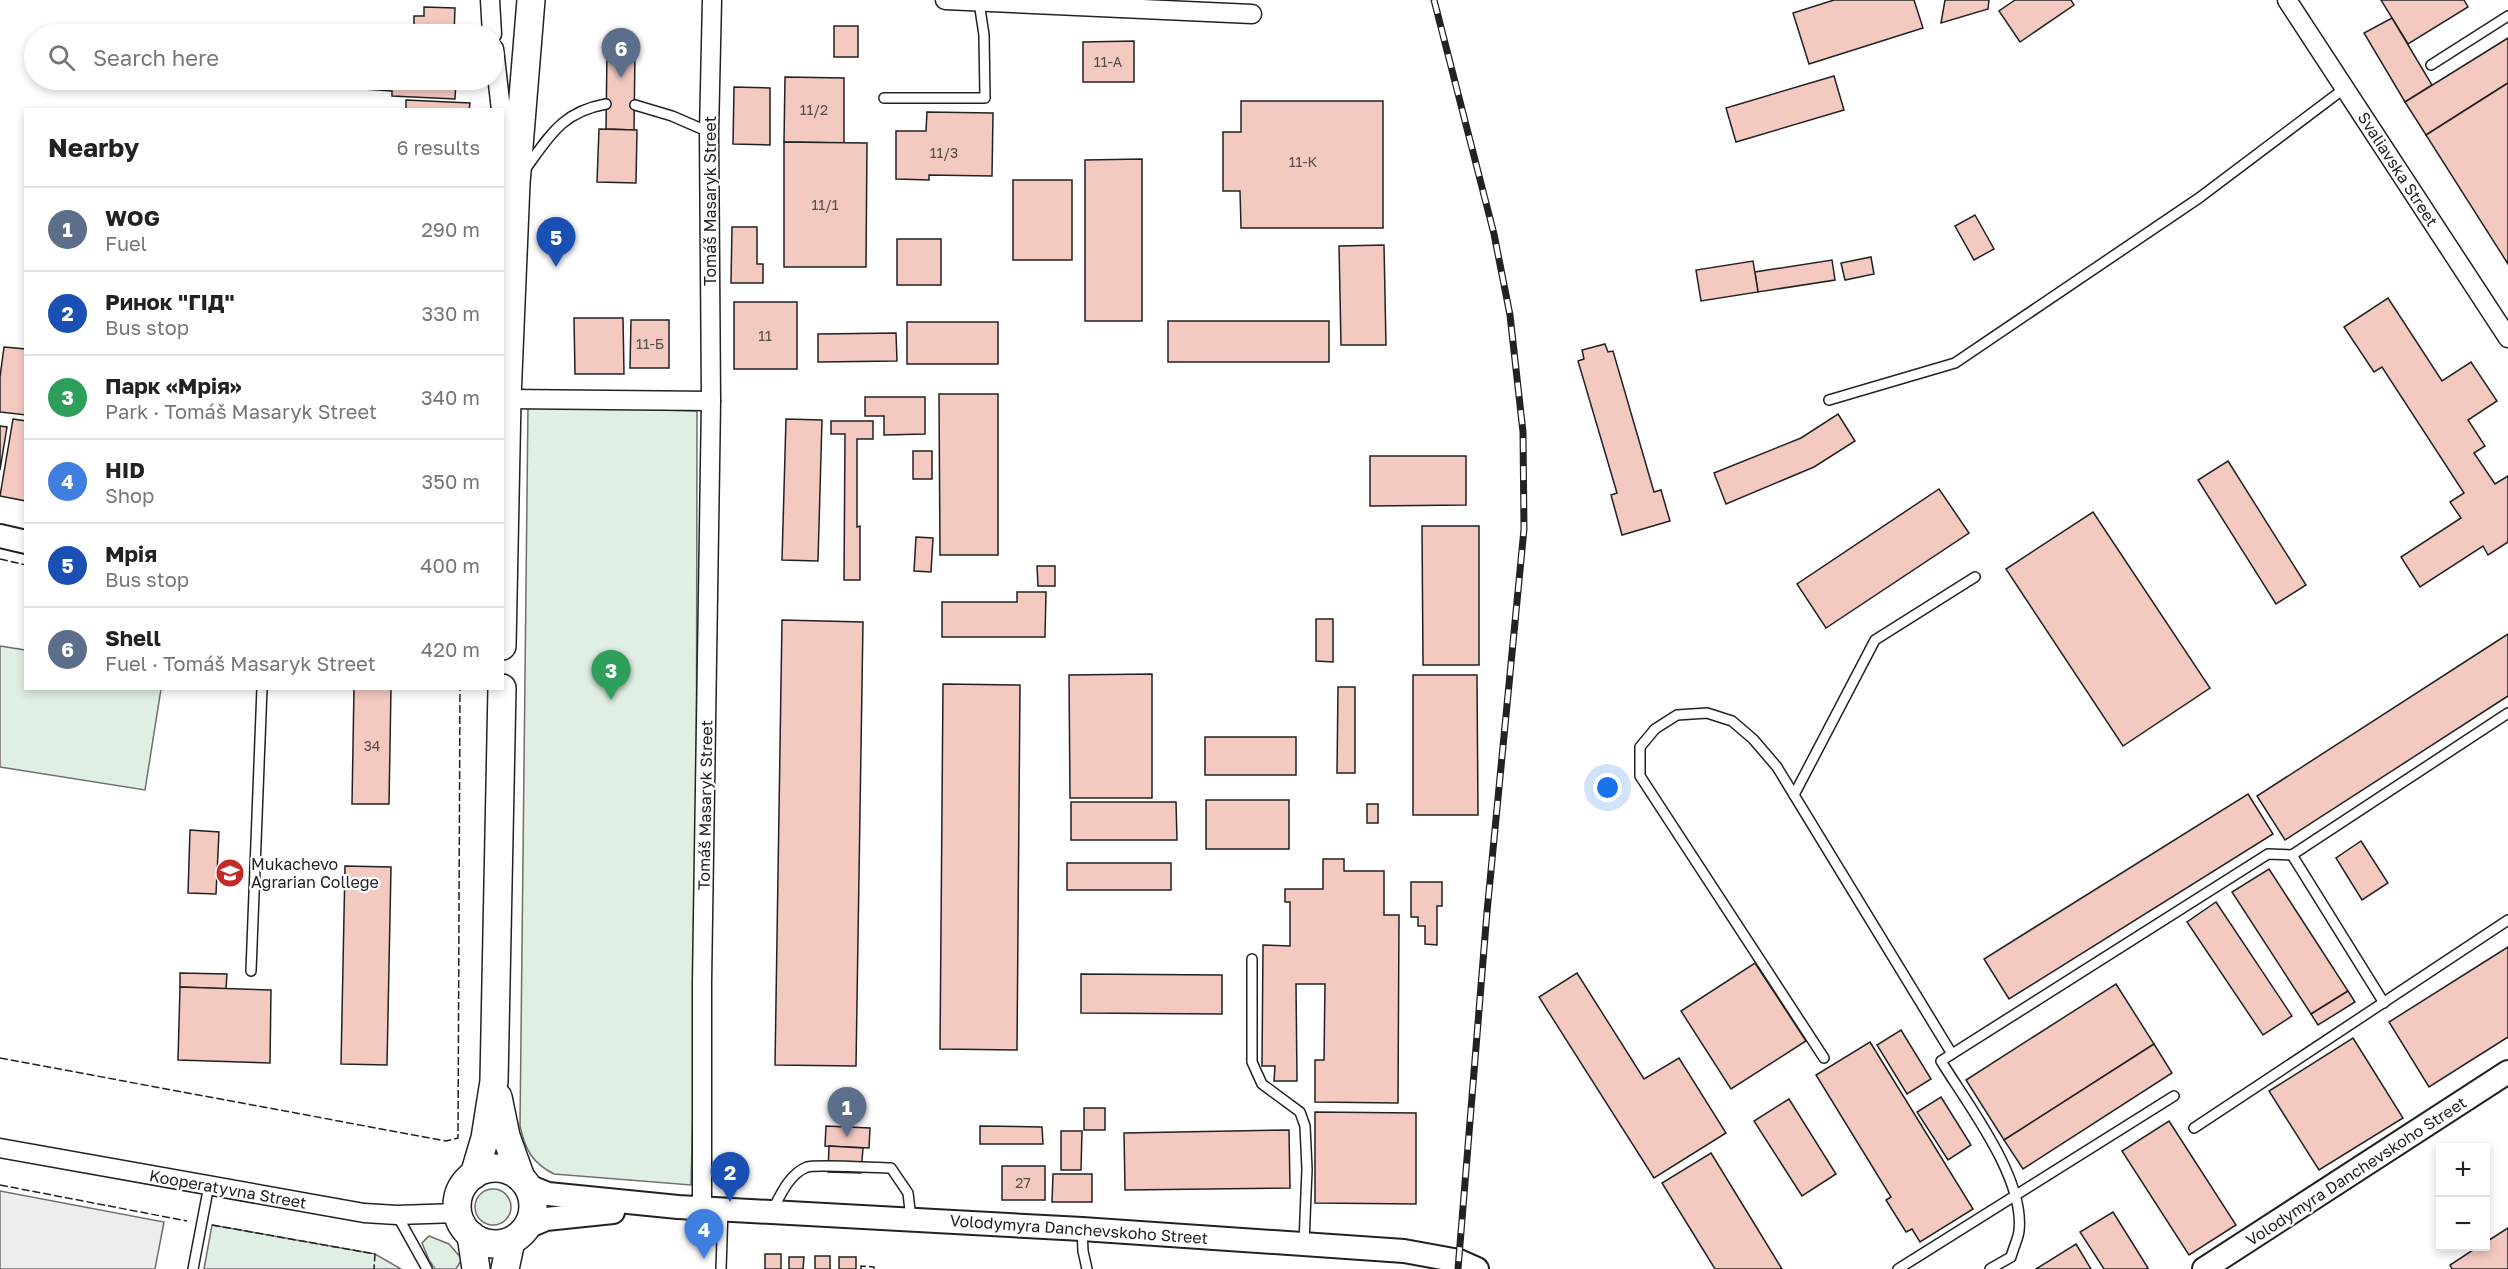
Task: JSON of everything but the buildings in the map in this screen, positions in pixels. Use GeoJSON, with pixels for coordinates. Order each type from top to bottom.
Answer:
{"type":"FeatureCollection","features":[{"type":"Feature","properties":{"kind":"main road"},"geometry":{"type":"LineString","coordinates":[[504,562],[507,399],[516,183],[531,0]]}},
{"type":"Feature","properties":{"kind":"main road"},"geometry":{"type":"LineString","coordinates":[[476,1269],[464,1224],[460,1191],[474,1174],[485,1138],[494,1082],[502,690]]}},
{"type":"Feature","properties":{"kind":"main road"},"geometry":{"type":"LineString","coordinates":[[494,1082],[506,1136],[533,1203],[531,1220],[519,1234],[505,1269]]}},
{"type":"Feature","properties":{"kind":"main road"},"geometry":{"type":"LineString","coordinates":[[474,1174],[483,1170],[502,1169],[524,1182]]}},
{"type":"Feature","properties":{"kind":"main road"},"geometry":{"type":"LineString","coordinates":[[464,1224],[491,1244],[519,1234]]}},
{"type":"Feature","properties":{"kind":"street"},"geometry":{"type":"LineString","coordinates":[[490,0],[491,24]]}},
{"type":"Feature","properties":{"kind":"street","name":"Tomáš Masaryk Street"},"geometry":{"type":"LineString","coordinates":[[712,0],[709,132],[711,401],[702,982],[712,1208]]}},
{"type":"Feature","properties":{"kind":"street"},"geometry":{"type":"LineString","coordinates":[[945,0],[1252,15]]}},
{"type":"Feature","properties":{"kind":"street","name":"Svaliavska Street"},"geometry":{"type":"LineString","coordinates":[[2288,0],[2508,338]]}},
{"type":"Feature","properties":{"kind":"street"},"geometry":{"type":"LineString","coordinates":[[499,90],[501,108]]}},
{"type":"Feature","properties":{"kind":"street"},"geometry":{"type":"LineString","coordinates":[[504,127],[516,183]]}},
{"type":"Feature","properties":{"kind":"street"},"geometry":{"type":"LineString","coordinates":[[507,399],[711,401]]}},
{"type":"Feature","properties":{"kind":"street"},"geometry":{"type":"LineString","coordinates":[[0,536],[24,542]]}},
{"type":"Feature","properties":{"kind":"street","name":"Volodymyra Danchevskoho Street"},"geometry":{"type":"LineString","coordinates":[[2204,1269],[2508,1072]]}},
{"type":"Feature","properties":{"kind":"street","name":"Kooperatyvna Street"},"geometry":{"type":"LineString","coordinates":[[0,1148],[364,1213],[464,1224]]}},
{"type":"Feature","properties":{"kind":"street","name":"Volodymyra Danchevskoho Street"},"geometry":{"type":"LineString","coordinates":[[524,1182],[548,1194],[678,1207],[1082,1229],[1304,1244],[1431,1255],[1459,1261],[1477,1269]]}},
{"type":"Feature","properties":{"kind":"street","name":"Volodymyra Danchevskoho Street"},"geometry":{"type":"LineString","coordinates":[[519,1234],[546,1219],[570,1215],[678,1207]]}},
{"type":"Feature","properties":{"kind":"lane"},"geometry":{"type":"LineString","coordinates":[[884,98],[985,98],[984,35],[979,2]]}},
{"type":"Feature","properties":{"kind":"lane"},"geometry":{"type":"LineString","coordinates":[[2431,64],[2508,16]]}},
{"type":"Feature","properties":{"kind":"lane"},"geometry":{"type":"LineString","coordinates":[[1829,400],[1955,363],[2199,198],[2345,87]]}},
{"type":"Feature","properties":{"kind":"lane"},"geometry":{"type":"LineString","coordinates":[[516,183],[557,126],[574,114],[606,104]]}},
{"type":"Feature","properties":{"kind":"lane"},"geometry":{"type":"LineString","coordinates":[[635,105],[672,116],[709,132]]}},
{"type":"Feature","properties":{"kind":"lane"},"geometry":{"type":"LineString","coordinates":[[1794,795],[1875,640],[1975,577]]}},
{"type":"Feature","properties":{"kind":"lane"},"geometry":{"type":"LineString","coordinates":[[251,971],[262,690]]}},
{"type":"Feature","properties":{"kind":"lane"},"geometry":{"type":"LineString","coordinates":[[1824,1058],[1640,776],[1640,747],[1655,729],[1677,715],[1707,713],[1732,721],[1754,739],[1777,767],[1952,1054]]}},
{"type":"Feature","properties":{"kind":"lane"},"geometry":{"type":"LineString","coordinates":[[1990,1269],[2011,1257],[2019,1230],[2016,1195],[2005,1164],[1941,1061],[2268,854],[2292,855],[2508,713]]}},
{"type":"Feature","properties":{"kind":"lane"},"geometry":{"type":"LineString","coordinates":[[2292,855],[2384,1003]]}},
{"type":"Feature","properties":{"kind":"lane"},"geometry":{"type":"LineString","coordinates":[[2194,1128],[2508,920]]}},
{"type":"Feature","properties":{"kind":"lane"},"geometry":{"type":"LineString","coordinates":[[1252,959],[1252,1062],[1262,1084],[1300,1112],[1305,1126],[1307,1169],[1304,1244]]}},
{"type":"Feature","properties":{"kind":"lane"},"geometry":{"type":"LineString","coordinates":[[1898,1269],[2174,1096]]}},
{"type":"Feature","properties":{"kind":"lane"},"geometry":{"type":"LineString","coordinates":[[772,1211],[790,1181],[808,1167],[891,1168],[908,1193],[911,1219]]}},
{"type":"Feature","properties":{"kind":"lane"},"geometry":{"type":"LineString","coordinates":[[193,1269],[209,1185]]}},
{"type":"Feature","properties":{"kind":"lane"},"geometry":{"type":"LineString","coordinates":[[712,1208],[721,1269]]}},
{"type":"Feature","properties":{"kind":"lane"},"geometry":{"type":"LineString","coordinates":[[397,1215],[427,1269]]}},
{"type":"Feature","properties":{"kind":"lane"},"geometry":{"type":"LineString","coordinates":[[1082,1229],[1087,1269]]}},
{"type":"Feature","properties":{"kind":"green space"},"geometry":{"type":"Polygon","coordinates":[[[528,406],[697,411],[696,990],[691,1185],[554,1174],[535,1160],[524,1142],[520,1126],[528,406]]]}},
{"type":"Feature","properties":{"kind":"green space"},"geometry":{"type":"Polygon","coordinates":[[[0,646],[24,650],[24,690],[161,690],[145,790],[0,767],[0,646]]]}},
{"type":"Feature","properties":{"kind":"green space"},"geometry":{"type":"Polygon","coordinates":[[[493,1189],[506,1194],[511,1207],[506,1220],[493,1225],[480,1220],[475,1207],[480,1194],[493,1189]]]}},
{"type":"Feature","properties":{"kind":"green space"},"geometry":{"type":"Polygon","coordinates":[[[212,1225],[375,1254],[401,1269],[204,1269],[212,1225]]]}},
{"type":"Feature","properties":{"kind":"green space"},"geometry":{"type":"Polygon","coordinates":[[[429,1236],[449,1244],[462,1259],[456,1269],[435,1269],[422,1243],[429,1236]]]}},
{"type":"Feature","properties":{"kind":"shaded area"},"geometry":{"type":"Polygon","coordinates":[[[0,1191],[164,1222],[155,1269],[0,1269],[0,1191]]]}},
{"type":"Feature","properties":{"kind":"railway"},"geometry":{"type":"LineString","coordinates":[[1434,0],[1494,234],[1510,315],[1523,432],[1524,529],[1487,912],[1458,1269]]}},
{"type":"Feature","properties":{"kind":"fence"},"geometry":{"type":"LineString","coordinates":[[0,559],[24,565]]}},
{"type":"Feature","properties":{"kind":"fence"},"geometry":{"type":"LineString","coordinates":[[0,1058],[446,1141],[458,1138],[460,690]]}},
{"type":"Feature","properties":{"kind":"fence"},"geometry":{"type":"LineString","coordinates":[[0,1185],[187,1221]]}},
{"type":"Feature","properties":{"kind":"fence"},"geometry":{"type":"LineString","coordinates":[[212,1225],[375,1254],[374,1269]]}},
{"type":"Feature","properties":{"kind":"fence"},"geometry":{"type":"LineString","coordinates":[[861,1269],[861,1266],[874,1267],[874,1269]]}},
{"type":"Feature","properties":{"kind":"place","name":"Shell"},"geometry":{"type":"Point","coordinates":[621,78]}},
{"type":"Feature","properties":{"kind":"place","name":"Мрія"},"geometry":{"type":"Point","coordinates":[556,267]}},
{"type":"Feature","properties":{"kind":"place","name":"Парк «Мрія»"},"geometry":{"type":"Point","coordinates":[611,700]}},
{"type":"Feature","properties":{"kind":"place","name":"Mukachevo Agrarian College"},"geometry":{"type":"Point","coordinates":[230,873]}},
{"type":"Feature","properties":{"kind":"place","name":"WOG"},"geometry":{"type":"Point","coordinates":[847,1137]}},
{"type":"Feature","properties":{"kind":"place","name":"Ринок \"ГІД\""},"geometry":{"type":"Point","coordinates":[730,1202]}},
{"type":"Feature","properties":{"kind":"place","name":"HID"},"geometry":{"type":"Point","coordinates":[704,1259]}}]}
